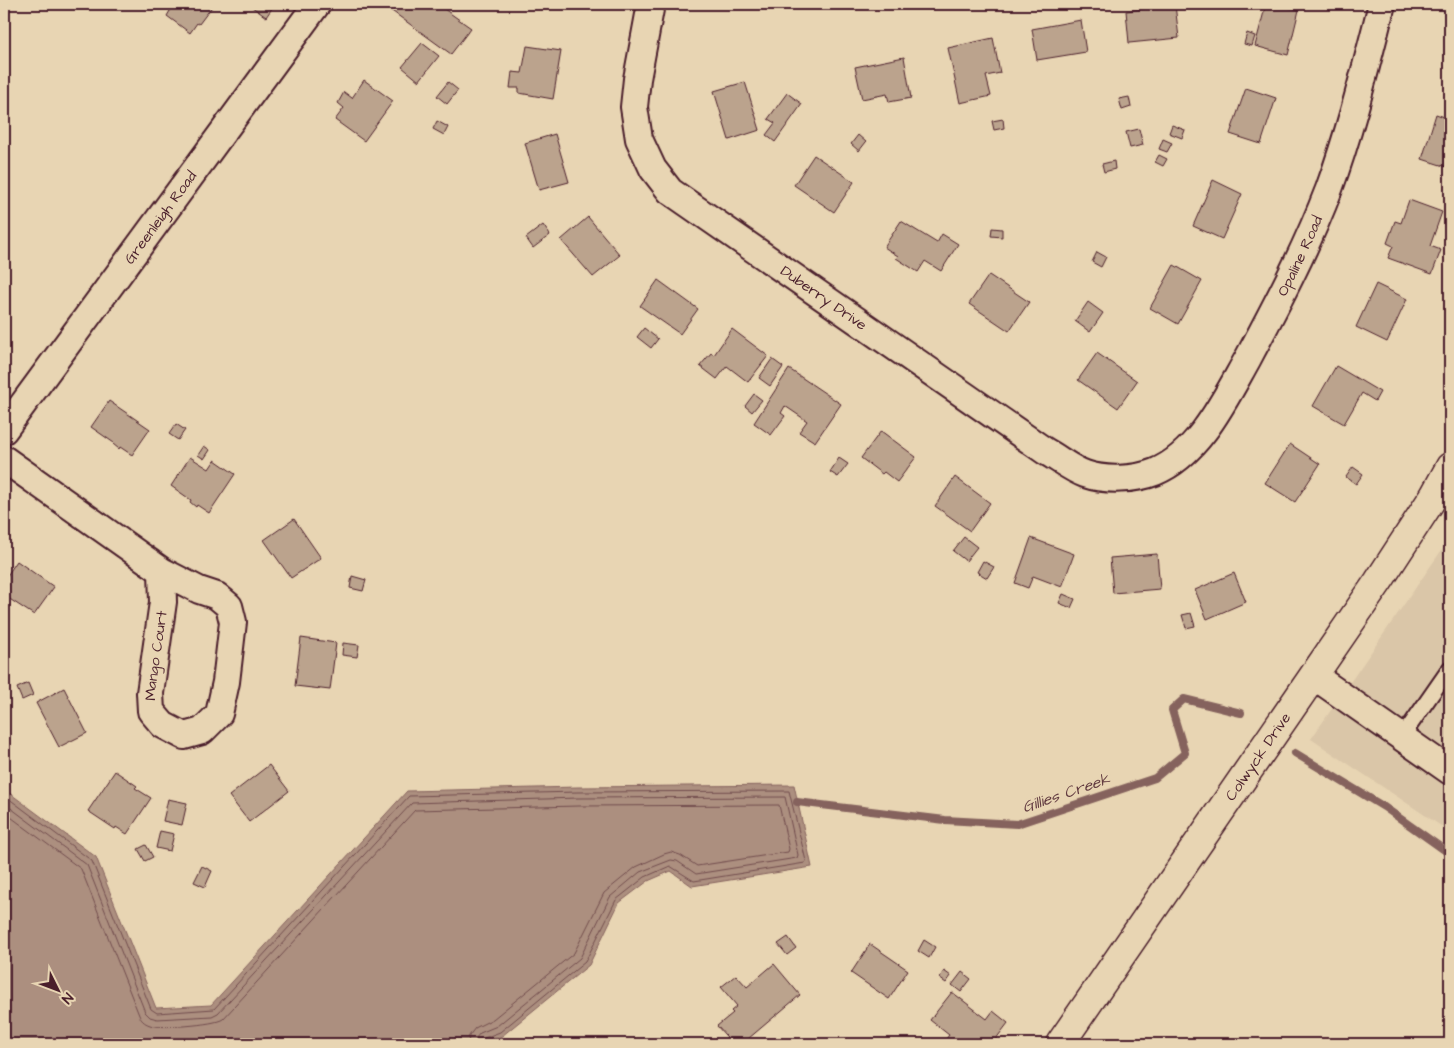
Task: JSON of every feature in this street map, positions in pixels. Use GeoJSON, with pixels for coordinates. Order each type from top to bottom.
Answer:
{"type":"FeatureCollection","features":[{"type":"Feature","properties":{"kind":"street","name":"Greenleigh Road"},"geometry":{"type":"LineString","coordinates":[[4,430],[317,4]]}},
{"type":"Feature","properties":{"kind":"street","name":"Duberry Drive"},"geometry":{"type":"LineString","coordinates":[[652,4],[637,79],[634,107],[639,139],[653,169],[670,191],[1045,451],[1085,474],[1119,480],[1154,473]]}},
{"type":"Feature","properties":{"kind":"street","name":"Opaline Road"},"geometry":{"type":"LineString","coordinates":[[1154,473],[1190,449],[1201,435],[1231,390],[1292,276],[1328,190],[1353,118],[1382,4]]}},
{"type":"Feature","properties":{"kind":"street","name":"Mango Court"},"geometry":{"type":"LineString","coordinates":[[4,459],[162,571],[199,590],[217,596],[229,606],[233,622],[226,682],[219,714],[202,732],[184,736],[163,725],[152,711],[150,693],[163,602],[162,571]]}},
{"type":"Feature","properties":{"kind":"street","name":"Colwyck Drive"},"geometry":{"type":"LineString","coordinates":[[1060,1044],[1383,574],[1434,496],[1450,467]]}},
{"type":"Feature","properties":{"kind":"street"},"geometry":{"type":"LineString","coordinates":[[1314,676],[1450,770]]}},
{"type":"Feature","properties":{"kind":"lane"},"geometry":{"type":"LineString","coordinates":[[1402,737],[1449,673]]}},
{"type":"Feature","properties":{"kind":"shaded area"},"geometry":{"type":"Polygon","coordinates":[[[1450,538],[1450,832],[1311,739],[1450,538]]]}},
{"type":"Feature","properties":{"kind":"water"},"geometry":{"type":"Polygon","coordinates":[[[794,785],[812,867],[692,886],[671,871],[648,881],[619,903],[589,965],[502,1036],[481,1044],[4,1044],[4,789],[96,857],[156,1008],[211,1005],[407,791],[794,785]]]}},
{"type":"Feature","properties":{"kind":"building"},"geometry":{"type":"Polygon","coordinates":[[[174,4],[214,4],[190,33],[167,16],[174,4]]]}},
{"type":"Feature","properties":{"kind":"building"},"geometry":{"type":"Polygon","coordinates":[[[248,4],[275,4],[266,17],[248,4]]]}},
{"type":"Feature","properties":{"kind":"building"},"geometry":{"type":"Polygon","coordinates":[[[393,4],[437,4],[471,28],[451,54],[389,9],[393,4]]]}},
{"type":"Feature","properties":{"kind":"building"},"geometry":{"type":"Polygon","coordinates":[[[1266,4],[1299,10],[1288,55],[1255,46],[1266,4]]]}},
{"type":"Feature","properties":{"kind":"building"},"geometry":{"type":"Polygon","coordinates":[[[1175,5],[1179,38],[1129,43],[1126,11],[1175,5]]]}},
{"type":"Feature","properties":{"kind":"building"},"geometry":{"type":"Polygon","coordinates":[[[1081,20],[1086,52],[1037,60],[1032,29],[1081,20]]]}},
{"type":"Feature","properties":{"kind":"building"},"geometry":{"type":"Polygon","coordinates":[[[1247,33],[1255,36],[1252,46],[1244,44],[1247,33]]]}},
{"type":"Feature","properties":{"kind":"building"},"geometry":{"type":"Polygon","coordinates":[[[993,38],[1000,73],[986,76],[991,96],[960,103],[948,48],[993,38]]]}},
{"type":"Feature","properties":{"kind":"building"},"geometry":{"type":"Polygon","coordinates":[[[422,43],[439,56],[419,81],[402,67],[422,43]]]}},
{"type":"Feature","properties":{"kind":"building"},"geometry":{"type":"Polygon","coordinates":[[[527,46],[561,51],[553,99],[519,93],[519,88],[510,88],[512,72],[522,73],[527,46]]]}},
{"type":"Feature","properties":{"kind":"building"},"geometry":{"type":"Polygon","coordinates":[[[904,57],[911,98],[889,102],[887,94],[862,99],[855,67],[904,57]]]}},
{"type":"Feature","properties":{"kind":"building"},"geometry":{"type":"Polygon","coordinates":[[[364,80],[393,101],[364,141],[335,120],[344,108],[338,103],[344,92],[352,98],[364,80]]]}},
{"type":"Feature","properties":{"kind":"building"},"geometry":{"type":"Polygon","coordinates":[[[448,82],[458,90],[447,104],[437,96],[448,82]]]}},
{"type":"Feature","properties":{"kind":"building"},"geometry":{"type":"Polygon","coordinates":[[[745,82],[760,130],[729,140],[714,91],[745,82]]]}},
{"type":"Feature","properties":{"kind":"building"},"geometry":{"type":"Polygon","coordinates":[[[1246,88],[1276,98],[1261,144],[1230,134],[1246,88]]]}},
{"type":"Feature","properties":{"kind":"building"},"geometry":{"type":"Polygon","coordinates":[[[787,93],[802,104],[775,142],[766,135],[775,123],[768,119],[787,93]]]}},
{"type":"Feature","properties":{"kind":"building"},"geometry":{"type":"Polygon","coordinates":[[[1129,97],[1131,107],[1122,110],[1119,99],[1129,97]]]}},
{"type":"Feature","properties":{"kind":"building"},"geometry":{"type":"Polygon","coordinates":[[[1436,114],[1450,119],[1450,168],[1422,159],[1436,114]]]}},
{"type":"Feature","properties":{"kind":"building"},"geometry":{"type":"Polygon","coordinates":[[[1003,119],[1004,128],[994,130],[992,121],[1003,119]]]}},
{"type":"Feature","properties":{"kind":"building"},"geometry":{"type":"Polygon","coordinates":[[[437,121],[448,127],[444,135],[433,129],[437,121]]]}},
{"type":"Feature","properties":{"kind":"building"},"geometry":{"type":"Polygon","coordinates":[[[1172,125],[1185,130],[1182,138],[1169,133],[1172,125]]]}},
{"type":"Feature","properties":{"kind":"building"},"geometry":{"type":"Polygon","coordinates":[[[1139,129],[1143,145],[1130,148],[1126,132],[1139,129]]]}},
{"type":"Feature","properties":{"kind":"building"},"geometry":{"type":"Polygon","coordinates":[[[555,134],[569,182],[539,190],[525,143],[555,134]]]}},
{"type":"Feature","properties":{"kind":"building"},"geometry":{"type":"Polygon","coordinates":[[[858,135],[866,142],[859,151],[851,144],[858,135]]]}},
{"type":"Feature","properties":{"kind":"building"},"geometry":{"type":"Polygon","coordinates":[[[1163,139],[1172,143],[1167,152],[1159,149],[1163,139]]]}},
{"type":"Feature","properties":{"kind":"building"},"geometry":{"type":"Polygon","coordinates":[[[814,155],[854,182],[834,212],[794,185],[814,155]]]}},
{"type":"Feature","properties":{"kind":"building"},"geometry":{"type":"Polygon","coordinates":[[[1159,155],[1167,159],[1163,166],[1155,162],[1159,155]]]}},
{"type":"Feature","properties":{"kind":"building"},"geometry":{"type":"Polygon","coordinates":[[[1114,161],[1115,169],[1104,172],[1102,164],[1114,161]]]}},
{"type":"Feature","properties":{"kind":"building"},"geometry":{"type":"Polygon","coordinates":[[[1213,180],[1242,194],[1222,239],[1193,226],[1213,180]]]}},
{"type":"Feature","properties":{"kind":"building"},"geometry":{"type":"Polygon","coordinates":[[[1409,200],[1442,212],[1430,246],[1441,250],[1432,274],[1388,258],[1393,246],[1387,243],[1395,221],[1401,223],[1409,200]]]}},
{"type":"Feature","properties":{"kind":"building"},"geometry":{"type":"Polygon","coordinates":[[[588,217],[620,255],[593,277],[561,240],[588,217]]]}},
{"type":"Feature","properties":{"kind":"building"},"geometry":{"type":"Polygon","coordinates":[[[901,221],[937,243],[942,234],[958,244],[941,271],[925,261],[918,272],[896,258],[898,256],[884,247],[901,221]]]}},
{"type":"Feature","properties":{"kind":"building"},"geometry":{"type":"Polygon","coordinates":[[[543,225],[550,235],[533,248],[526,238],[543,225]]]}},
{"type":"Feature","properties":{"kind":"building"},"geometry":{"type":"Polygon","coordinates":[[[992,228],[1002,229],[1002,237],[991,236],[992,228]]]}},
{"type":"Feature","properties":{"kind":"building"},"geometry":{"type":"Polygon","coordinates":[[[1097,252],[1106,257],[1101,267],[1092,262],[1097,252]]]}},
{"type":"Feature","properties":{"kind":"building"},"geometry":{"type":"Polygon","coordinates":[[[1174,265],[1202,281],[1178,324],[1150,308],[1174,265]]]}},
{"type":"Feature","properties":{"kind":"building"},"geometry":{"type":"Polygon","coordinates":[[[989,275],[1029,302],[1009,331],[969,304],[989,275]]]}},
{"type":"Feature","properties":{"kind":"building"},"geometry":{"type":"Polygon","coordinates":[[[658,280],[698,309],[680,334],[640,306],[658,280]]]}},
{"type":"Feature","properties":{"kind":"building"},"geometry":{"type":"Polygon","coordinates":[[[1376,284],[1407,299],[1387,342],[1356,327],[1376,284]]]}},
{"type":"Feature","properties":{"kind":"building"},"geometry":{"type":"Polygon","coordinates":[[[1088,302],[1103,313],[1090,332],[1075,321],[1088,302]]]}},
{"type":"Feature","properties":{"kind":"building"},"geometry":{"type":"Polygon","coordinates":[[[644,328],[658,339],[651,348],[637,337],[644,328]]]}},
{"type":"Feature","properties":{"kind":"building"},"geometry":{"type":"Polygon","coordinates":[[[732,329],[768,356],[748,382],[727,366],[717,379],[700,366],[711,353],[714,355],[732,329]]]}},
{"type":"Feature","properties":{"kind":"building"},"geometry":{"type":"Polygon","coordinates":[[[1097,353],[1137,381],[1118,408],[1078,380],[1097,353]]]}},
{"type":"Feature","properties":{"kind":"building"},"geometry":{"type":"Polygon","coordinates":[[[772,359],[783,367],[770,386],[759,378],[772,359]]]}},
{"type":"Feature","properties":{"kind":"building"},"geometry":{"type":"Polygon","coordinates":[[[1336,366],[1380,392],[1375,401],[1362,393],[1344,424],[1313,406],[1336,366]]]}},
{"type":"Feature","properties":{"kind":"building"},"geometry":{"type":"Polygon","coordinates":[[[789,369],[841,404],[815,442],[799,432],[807,421],[785,406],[781,413],[785,416],[771,435],[754,423],[789,369]]]}},
{"type":"Feature","properties":{"kind":"building"},"geometry":{"type":"Polygon","coordinates":[[[754,394],[762,400],[752,412],[745,406],[754,394]]]}},
{"type":"Feature","properties":{"kind":"building"},"geometry":{"type":"Polygon","coordinates":[[[109,401],[150,429],[132,455],[120,447],[119,449],[114,443],[91,427],[109,401]]]}},
{"type":"Feature","properties":{"kind":"building"},"geometry":{"type":"Polygon","coordinates":[[[176,424],[185,430],[178,440],[169,434],[176,424]]]}},
{"type":"Feature","properties":{"kind":"building"},"geometry":{"type":"Polygon","coordinates":[[[881,431],[916,457],[897,482],[884,472],[882,474],[861,458],[881,431]]]}},
{"type":"Feature","properties":{"kind":"building"},"geometry":{"type":"Polygon","coordinates":[[[1290,444],[1320,464],[1295,502],[1265,483],[1290,444]]]}},
{"type":"Feature","properties":{"kind":"building"},"geometry":{"type":"Polygon","coordinates":[[[204,446],[210,450],[204,459],[198,455],[204,446]]]}},
{"type":"Feature","properties":{"kind":"building"},"geometry":{"type":"Polygon","coordinates":[[[190,457],[209,469],[215,460],[235,474],[209,513],[197,505],[196,507],[190,502],[191,500],[171,486],[190,457]]]}},
{"type":"Feature","properties":{"kind":"building"},"geometry":{"type":"Polygon","coordinates":[[[839,458],[848,464],[838,477],[830,472],[839,458]]]}},
{"type":"Feature","properties":{"kind":"building"},"geometry":{"type":"Polygon","coordinates":[[[1353,467],[1363,474],[1356,484],[1346,477],[1353,467]]]}},
{"type":"Feature","properties":{"kind":"building"},"geometry":{"type":"Polygon","coordinates":[[[955,477],[990,503],[970,531],[935,506],[955,477]]]}},
{"type":"Feature","properties":{"kind":"building"},"geometry":{"type":"Polygon","coordinates":[[[294,519],[321,558],[291,578],[264,540],[294,519]]]}},
{"type":"Feature","properties":{"kind":"building"},"geometry":{"type":"Polygon","coordinates":[[[964,537],[977,547],[966,561],[953,551],[964,537]]]}},
{"type":"Feature","properties":{"kind":"building"},"geometry":{"type":"Polygon","coordinates":[[[1031,538],[1074,554],[1062,587],[1033,576],[1028,588],[1015,583],[1031,538]]]}},
{"type":"Feature","properties":{"kind":"building"},"geometry":{"type":"Polygon","coordinates":[[[1157,554],[1160,589],[1113,593],[1110,558],[1157,554]]]}},
{"type":"Feature","properties":{"kind":"building"},"geometry":{"type":"Polygon","coordinates":[[[17,561],[54,587],[34,615],[8,598],[4,604],[4,580],[17,561]]]}},
{"type":"Feature","properties":{"kind":"building"},"geometry":{"type":"Polygon","coordinates":[[[983,561],[994,567],[987,578],[977,572],[983,561]]]}},
{"type":"Feature","properties":{"kind":"building"},"geometry":{"type":"Polygon","coordinates":[[[1234,573],[1246,602],[1207,619],[1195,590],[1234,573]]]}},
{"type":"Feature","properties":{"kind":"building"},"geometry":{"type":"Polygon","coordinates":[[[352,576],[366,580],[363,591],[350,588],[352,576]]]}},
{"type":"Feature","properties":{"kind":"building"},"geometry":{"type":"Polygon","coordinates":[[[1063,594],[1075,599],[1071,608],[1059,603],[1063,594]]]}},
{"type":"Feature","properties":{"kind":"building"},"geometry":{"type":"Polygon","coordinates":[[[1191,613],[1195,626],[1186,628],[1182,615],[1191,613]]]}},
{"type":"Feature","properties":{"kind":"building"},"geometry":{"type":"Polygon","coordinates":[[[301,638],[336,643],[330,690],[295,686],[301,638]]]}},
{"type":"Feature","properties":{"kind":"building"},"geometry":{"type":"Polygon","coordinates":[[[343,643],[359,645],[357,657],[342,655],[343,643]]]}},
{"type":"Feature","properties":{"kind":"building"},"geometry":{"type":"Polygon","coordinates":[[[28,683],[33,695],[22,700],[17,688],[28,683]]]}},
{"type":"Feature","properties":{"kind":"building"},"geometry":{"type":"Polygon","coordinates":[[[64,688],[87,733],[59,747],[36,703],[64,688]]]}},
{"type":"Feature","properties":{"kind":"building"},"geometry":{"type":"Polygon","coordinates":[[[269,765],[289,791],[249,822],[229,796],[269,765]]]}},
{"type":"Feature","properties":{"kind":"building"},"geometry":{"type":"Polygon","coordinates":[[[115,771],[137,786],[135,788],[151,798],[127,834],[116,827],[115,829],[88,811],[115,771]]]}},
{"type":"Feature","properties":{"kind":"building"},"geometry":{"type":"Polygon","coordinates":[[[168,799],[187,803],[182,825],[163,821],[168,799]]]}},
{"type":"Feature","properties":{"kind":"building"},"geometry":{"type":"Polygon","coordinates":[[[160,831],[174,834],[170,851],[156,848],[160,831]]]}},
{"type":"Feature","properties":{"kind":"building"},"geometry":{"type":"Polygon","coordinates":[[[146,845],[153,857],[145,861],[138,849],[146,845]]]}},
{"type":"Feature","properties":{"kind":"building"},"geometry":{"type":"Polygon","coordinates":[[[202,866],[212,871],[205,887],[194,882],[202,866]]]}},
{"type":"Feature","properties":{"kind":"building"},"geometry":{"type":"Polygon","coordinates":[[[788,937],[796,948],[787,955],[778,944],[788,937]]]}},
{"type":"Feature","properties":{"kind":"building"},"geometry":{"type":"Polygon","coordinates":[[[924,940],[935,947],[929,958],[918,951],[924,940]]]}},
{"type":"Feature","properties":{"kind":"building"},"geometry":{"type":"Polygon","coordinates":[[[870,944],[908,970],[889,999],[851,973],[870,944]]]}},
{"type":"Feature","properties":{"kind":"building"},"geometry":{"type":"Polygon","coordinates":[[[774,964],[800,995],[742,1044],[733,1044],[717,1026],[733,1013],[731,1011],[737,1006],[721,987],[736,975],[747,987],[774,964]]]}},
{"type":"Feature","properties":{"kind":"building"},"geometry":{"type":"Polygon","coordinates":[[[944,971],[951,976],[946,983],[939,978],[944,971]]]}},
{"type":"Feature","properties":{"kind":"building"},"geometry":{"type":"Polygon","coordinates":[[[962,972],[971,979],[961,992],[952,985],[962,972]]]}},
{"type":"Feature","properties":{"kind":"building"},"geometry":{"type":"Polygon","coordinates":[[[952,992],[987,1019],[993,1011],[1008,1023],[992,1044],[964,1044],[961,1042],[953,1044],[946,1039],[949,1035],[930,1020],[952,992]]]}},
{"type":"Feature","properties":{"kind":"waterway","name":"Gillies Creek"},"geometry":{"type":"LineString","coordinates":[[797,802],[945,820],[1017,824],[1155,778],[1185,753],[1172,710],[1184,699],[1241,713]]}},
{"type":"Feature","properties":{"kind":"waterway","name":"Gillies Creek"},"geometry":{"type":"LineString","coordinates":[[1295,753],[1384,807],[1450,854]]}}]}
